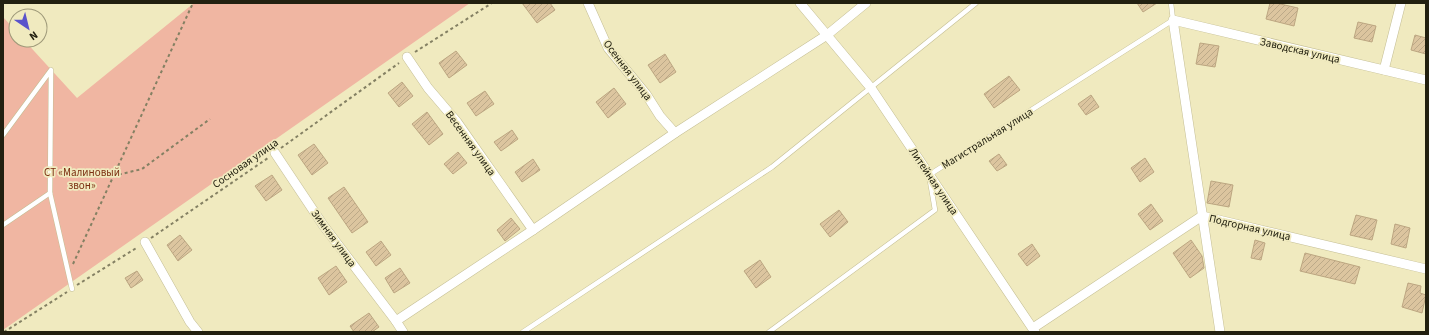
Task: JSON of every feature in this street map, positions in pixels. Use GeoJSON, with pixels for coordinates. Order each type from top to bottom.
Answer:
{"type":"FeatureCollection","features":[{"type":"Feature","properties":{"kind":"street","name":"Осенняя улица"},"geometry":{"type":"LineString","coordinates":[[588,3],[608,48],[646,94],[660,116],[675,133]]}},
{"type":"Feature","properties":{"kind":"street","name":"Литейная улица"},"geometry":{"type":"LineString","coordinates":[[800,3],[871,88],[1034,330]]}},
{"type":"Feature","properties":{"kind":"street"},"geometry":{"type":"LineString","coordinates":[[396,321],[675,133],[827,35],[866,3]]}},
{"type":"Feature","properties":{"kind":"street"},"geometry":{"type":"LineString","coordinates":[[1384,70],[1401,3]]}},
{"type":"Feature","properties":{"kind":"street"},"geometry":{"type":"LineString","coordinates":[[1173,20],[1220,332]]}},
{"type":"Feature","properties":{"kind":"street","name":"Заводская улица"},"geometry":{"type":"LineString","coordinates":[[1173,20],[1426,80]]}},
{"type":"Feature","properties":{"kind":"street","name":"Весенняя улица"},"geometry":{"type":"LineString","coordinates":[[407,57],[428,88],[457,122],[533,230]]}},
{"type":"Feature","properties":{"kind":"street","name":"Зимняя улица"},"geometry":{"type":"LineString","coordinates":[[275,153],[322,225],[403,332]]}},
{"type":"Feature","properties":{"kind":"street","name":"Подгорная улица"},"geometry":{"type":"LineString","coordinates":[[1034,330],[1202,216],[1426,269]]}},
{"type":"Feature","properties":{"kind":"street"},"geometry":{"type":"LineString","coordinates":[[145,242],[190,322],[198,332]]}},
{"type":"Feature","properties":{"kind":"lane"},"geometry":{"type":"LineString","coordinates":[[524,332],[772,167],[976,3]]}},
{"type":"Feature","properties":{"kind":"lane"},"geometry":{"type":"LineString","coordinates":[[1171,3],[1173,20]]}},
{"type":"Feature","properties":{"kind":"lane","name":"Магистральная улица"},"geometry":{"type":"LineString","coordinates":[[769,332],[935,210],[929,175],[1173,20]]}},
{"type":"Feature","properties":{"kind":"lane"},"geometry":{"type":"LineString","coordinates":[[3,135],[51,70],[50,193],[72,289]]}},
{"type":"Feature","properties":{"kind":"lane"},"geometry":{"type":"LineString","coordinates":[[3,225],[50,193]]}},
{"type":"Feature","properties":{"kind":"path"},"geometry":{"type":"LineString","coordinates":[[68,274],[193,3]]}},
{"type":"Feature","properties":{"kind":"path","name":"Сосновая улица"},"geometry":{"type":"LineString","coordinates":[[4,332],[145,242],[275,153],[407,57],[492,3]]}},
{"type":"Feature","properties":{"kind":"path"},"geometry":{"type":"LineString","coordinates":[[113,176],[142,170],[210,119]]}},
{"type":"Feature","properties":{"kind":"green space","name":"СТ «Малиновый звон»"},"geometry":{"type":"Polygon","coordinates":[[[194,3],[470,3],[3,330],[3,17],[8,22],[8,48],[31,48],[77,98],[194,3]]]}},
{"type":"Feature","properties":{"kind":"building"},"geometry":{"type":"Polygon","coordinates":[[[522,3],[550,3],[555,10],[537,23],[522,3]]]}},
{"type":"Feature","properties":{"kind":"building"},"geometry":{"type":"Polygon","coordinates":[[[1137,3],[1157,3],[1143,12],[1137,3]]]}},
{"type":"Feature","properties":{"kind":"building"},"geometry":{"type":"Polygon","coordinates":[[[1270,3],[1298,8],[1294,26],[1266,19],[1270,3]]]}},
{"type":"Feature","properties":{"kind":"building"},"geometry":{"type":"Polygon","coordinates":[[[1358,22],[1376,26],[1372,42],[1354,38],[1358,22]]]}},
{"type":"Feature","properties":{"kind":"building"},"geometry":{"type":"Polygon","coordinates":[[[1415,35],[1426,38],[1426,54],[1411,50],[1415,35]]]}},
{"type":"Feature","properties":{"kind":"building"},"geometry":{"type":"Polygon","coordinates":[[[1200,43],[1219,46],[1215,67],[1196,64],[1200,43]]]}},
{"type":"Feature","properties":{"kind":"building"},"geometry":{"type":"Polygon","coordinates":[[[456,51],[467,65],[449,78],[439,63],[456,51]]]}},
{"type":"Feature","properties":{"kind":"building"},"geometry":{"type":"Polygon","coordinates":[[[665,54],[676,72],[660,83],[648,65],[665,54]]]}},
{"type":"Feature","properties":{"kind":"building"},"geometry":{"type":"Polygon","coordinates":[[[1009,76],[1020,90],[994,108],[984,94],[1009,76]]]}},
{"type":"Feature","properties":{"kind":"building"},"geometry":{"type":"Polygon","coordinates":[[[402,82],[413,96],[399,107],[388,93],[402,82]]]}},
{"type":"Feature","properties":{"kind":"building"},"geometry":{"type":"Polygon","coordinates":[[[614,88],[626,104],[608,118],[596,102],[614,88]]]}},
{"type":"Feature","properties":{"kind":"building"},"geometry":{"type":"Polygon","coordinates":[[[485,91],[494,104],[476,116],[467,103],[485,91]]]}},
{"type":"Feature","properties":{"kind":"building"},"geometry":{"type":"Polygon","coordinates":[[[1091,95],[1099,107],[1086,115],[1078,104],[1091,95]]]}},
{"type":"Feature","properties":{"kind":"building"},"geometry":{"type":"Polygon","coordinates":[[[427,112],[443,134],[429,145],[412,124],[427,112]]]}},
{"type":"Feature","properties":{"kind":"building"},"geometry":{"type":"Polygon","coordinates":[[[512,130],[518,139],[501,151],[494,142],[512,130]]]}},
{"type":"Feature","properties":{"kind":"building"},"geometry":{"type":"Polygon","coordinates":[[[314,144],[328,163],[312,175],[298,155],[314,144]]]}},
{"type":"Feature","properties":{"kind":"building"},"geometry":{"type":"Polygon","coordinates":[[[458,152],[467,163],[453,174],[444,164],[458,152]]]}},
{"type":"Feature","properties":{"kind":"building"},"geometry":{"type":"Polygon","coordinates":[[[999,154],[1007,165],[997,171],[989,161],[999,154]]]}},
{"type":"Feature","properties":{"kind":"building"},"geometry":{"type":"Polygon","coordinates":[[[1145,158],[1154,172],[1140,182],[1131,168],[1145,158]]]}},
{"type":"Feature","properties":{"kind":"building"},"geometry":{"type":"Polygon","coordinates":[[[533,159],[540,170],[522,182],[515,172],[533,159]]]}},
{"type":"Feature","properties":{"kind":"building"},"geometry":{"type":"Polygon","coordinates":[[[272,175],[282,190],[266,201],[255,186],[272,175]]]}},
{"type":"Feature","properties":{"kind":"building"},"geometry":{"type":"Polygon","coordinates":[[[1211,181],[1233,185],[1229,207],[1207,203],[1211,181]]]}},
{"type":"Feature","properties":{"kind":"building"},"geometry":{"type":"Polygon","coordinates":[[[344,187],[368,222],[352,233],[328,198],[344,187]]]}},
{"type":"Feature","properties":{"kind":"building"},"geometry":{"type":"Polygon","coordinates":[[[1151,204],[1163,221],[1150,230],[1138,214],[1151,204]]]}},
{"type":"Feature","properties":{"kind":"building"},"geometry":{"type":"Polygon","coordinates":[[[839,210],[848,222],[830,237],[820,224],[839,210]]]}},
{"type":"Feature","properties":{"kind":"building"},"geometry":{"type":"Polygon","coordinates":[[[1356,215],[1377,220],[1372,240],[1350,235],[1356,215]]]}},
{"type":"Feature","properties":{"kind":"building"},"geometry":{"type":"Polygon","coordinates":[[[511,218],[520,229],[505,241],[497,230],[511,218]]]}},
{"type":"Feature","properties":{"kind":"building"},"geometry":{"type":"Polygon","coordinates":[[[1395,224],[1410,228],[1406,248],[1391,244],[1395,224]]]}},
{"type":"Feature","properties":{"kind":"building"},"geometry":{"type":"Polygon","coordinates":[[[180,235],[192,250],[178,261],[167,245],[180,235]]]}},
{"type":"Feature","properties":{"kind":"building"},"geometry":{"type":"Polygon","coordinates":[[[1191,240],[1202,256],[1204,268],[1190,278],[1173,253],[1191,240]]]}},
{"type":"Feature","properties":{"kind":"building"},"geometry":{"type":"Polygon","coordinates":[[[1255,240],[1265,243],[1261,260],[1251,258],[1255,240]]]}},
{"type":"Feature","properties":{"kind":"building"},"geometry":{"type":"Polygon","coordinates":[[[381,241],[391,255],[376,266],[366,252],[381,241]]]}},
{"type":"Feature","properties":{"kind":"building"},"geometry":{"type":"Polygon","coordinates":[[[1032,244],[1040,256],[1027,266],[1018,254],[1032,244]]]}},
{"type":"Feature","properties":{"kind":"building"},"geometry":{"type":"Polygon","coordinates":[[[1305,253],[1360,267],[1355,284],[1300,271],[1305,253]]]}},
{"type":"Feature","properties":{"kind":"building"},"geometry":{"type":"Polygon","coordinates":[[[760,260],[771,277],[756,288],[744,271],[760,260]]]}},
{"type":"Feature","properties":{"kind":"building"},"geometry":{"type":"Polygon","coordinates":[[[336,266],[347,282],[329,295],[318,278],[336,266]]]}},
{"type":"Feature","properties":{"kind":"building"},"geometry":{"type":"Polygon","coordinates":[[[400,268],[410,283],[394,293],[385,278],[400,268]]]}},
{"type":"Feature","properties":{"kind":"building"},"geometry":{"type":"Polygon","coordinates":[[[137,271],[143,280],[131,288],[125,278],[137,271]]]}},
{"type":"Feature","properties":{"kind":"building"},"geometry":{"type":"Polygon","coordinates":[[[1408,283],[1421,286],[1420,293],[1426,295],[1422,313],[1402,307],[1408,283]]]}},
{"type":"Feature","properties":{"kind":"building"},"geometry":{"type":"Polygon","coordinates":[[[369,313],[379,327],[372,332],[354,332],[350,326],[369,313]]]}}]}
